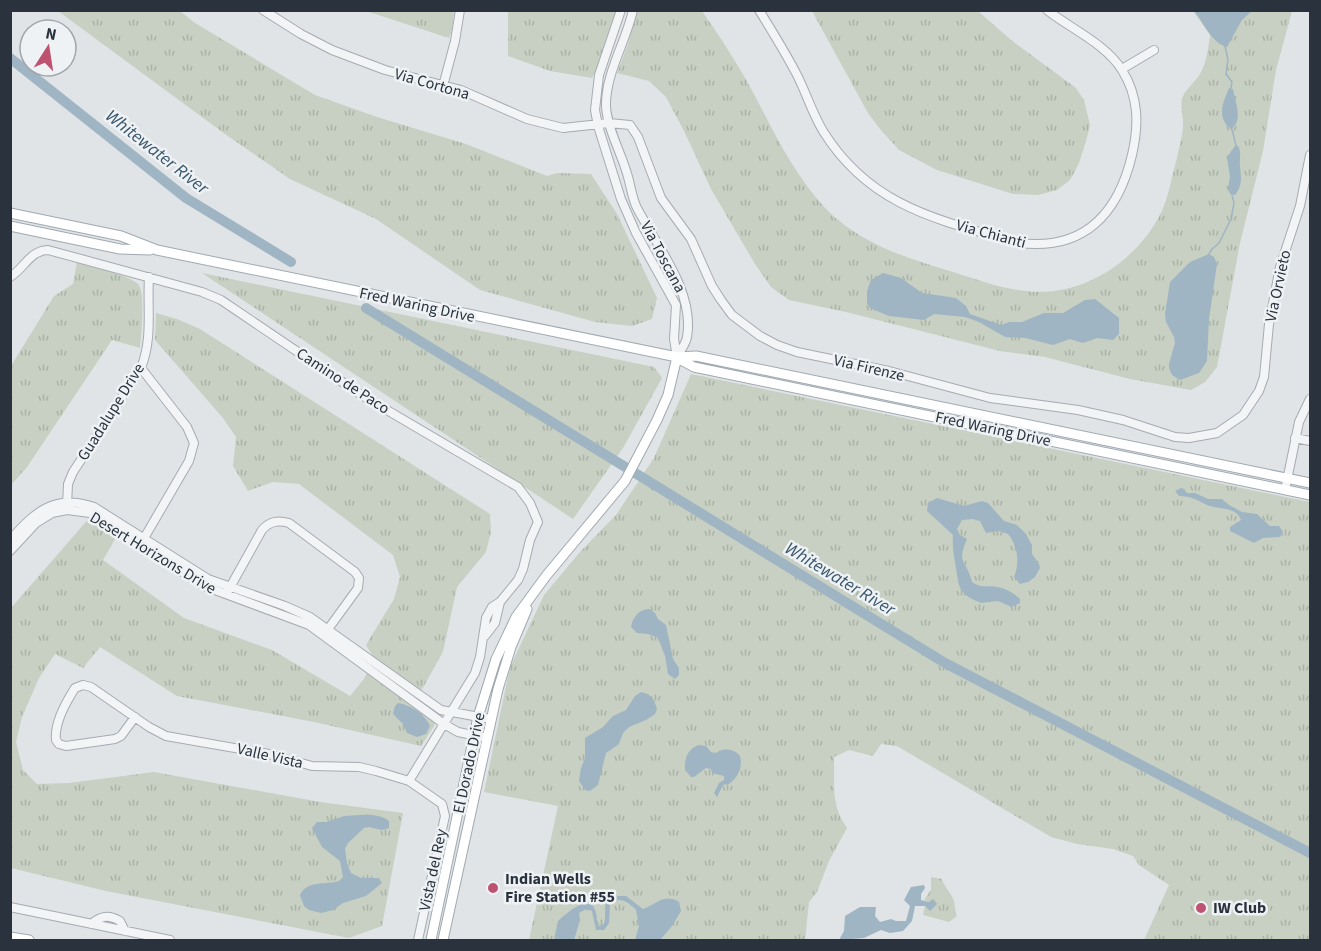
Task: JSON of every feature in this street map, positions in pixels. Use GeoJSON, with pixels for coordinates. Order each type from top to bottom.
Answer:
{"type":"FeatureCollection","features":[{"type":"Feature","properties":{"kind":"main road","name":"Fred Waring Drive"},"geometry":{"type":"LineString","coordinates":[[10,213],[121,236],[157,250],[677,357],[696,356],[1311,483]]}},
{"type":"Feature","properties":{"kind":"main road","name":"Fred Waring Drive"},"geometry":{"type":"LineString","coordinates":[[10,226],[120,249],[157,250]]}},
{"type":"Feature","properties":{"kind":"main road","name":"Fred Waring Drive"},"geometry":{"type":"LineString","coordinates":[[677,357],[694,367],[1311,495]]}},
{"type":"Feature","properties":{"kind":"main road","name":"El Dorado Drive"},"geometry":{"type":"LineString","coordinates":[[431,940],[478,717],[490,676],[505,639],[516,617],[546,576],[625,481],[668,395],[677,357]]}},
{"type":"Feature","properties":{"kind":"main road","name":"El Dorado Drive"},"geometry":{"type":"LineString","coordinates":[[443,940],[490,719],[504,664],[533,595]]}},
{"type":"Feature","properties":{"kind":"main road"},"geometry":{"type":"LineString","coordinates":[[443,882],[455,885]]}},
{"type":"Feature","properties":{"kind":"main road"},"geometry":{"type":"LineString","coordinates":[[435,922],[446,925]]}},
{"type":"Feature","properties":{"kind":"main road"},"geometry":{"type":"LineString","coordinates":[[10,937],[28,940]]}},
{"type":"Feature","properties":{"kind":"street","name":"Via Cortona"},"geometry":{"type":"LineString","coordinates":[[263,10],[332,50],[385,70],[461,90],[527,119],[563,128],[609,123]]}},
{"type":"Feature","properties":{"kind":"street"},"geometry":{"type":"LineString","coordinates":[[443,86],[455,41],[460,10]]}},
{"type":"Feature","properties":{"kind":"street","name":"Via Toscana"},"geometry":{"type":"LineString","coordinates":[[621,10],[599,75],[595,110],[621,199],[636,233],[676,305],[674,339],[677,357]]}},
{"type":"Feature","properties":{"kind":"street","name":"Via Toscana"},"geometry":{"type":"LineString","coordinates":[[633,10],[609,83],[606,106],[609,123],[628,176],[635,205],[684,296],[688,315],[687,339],[677,357]]}},
{"type":"Feature","properties":{"kind":"street","name":"Via Chianti"},"geometry":{"type":"LineString","coordinates":[[759,10],[795,72],[822,129],[849,165],[865,181],[888,197],[915,211],[1019,243],[1048,244],[1076,236],[1102,218],[1113,206],[1121,190],[1136,134],[1137,112],[1133,93],[1122,69],[1110,56],[1047,10]]}},
{"type":"Feature","properties":{"kind":"street"},"geometry":{"type":"LineString","coordinates":[[1122,69],[1154,50]]}},
{"type":"Feature","properties":{"kind":"street","name":"Via Firenze"},"geometry":{"type":"LineString","coordinates":[[609,123],[623,123],[630,125],[634,130],[661,198],[691,239],[712,286],[732,315],[745,326],[777,345],[797,352],[889,371],[990,398],[1059,407],[1124,420],[1175,437],[1189,438],[1217,433],[1243,415]]}},
{"type":"Feature","properties":{"kind":"street","name":"Via Orvieto"},"geometry":{"type":"LineString","coordinates":[[1243,415],[1259,391],[1264,377],[1269,324],[1280,267],[1300,206],[1311,155]]}},
{"type":"Feature","properties":{"kind":"street","name":"Camino de Paco"},"geometry":{"type":"LineString","coordinates":[[10,277],[31,255],[39,251],[54,250],[202,292],[221,300],[363,396],[518,487],[530,503],[538,522],[530,540],[523,569],[518,580],[500,602],[495,623],[485,636],[475,673],[409,781]]}},
{"type":"Feature","properties":{"kind":"street","name":"Guadalupe Drive"},"geometry":{"type":"LineString","coordinates":[[67,506],[68,484],[73,472],[141,368],[147,353],[150,321],[149,277]]}},
{"type":"Feature","properties":{"kind":"street"},"geometry":{"type":"LineString","coordinates":[[141,368],[187,427],[194,443],[189,461],[143,541]]}},
{"type":"Feature","properties":{"kind":"street"},"geometry":{"type":"LineString","coordinates":[[1285,490],[1299,422],[1311,399]]}},
{"type":"Feature","properties":{"kind":"street"},"geometry":{"type":"LineString","coordinates":[[1296,438],[1311,441]]}},
{"type":"Feature","properties":{"kind":"street","name":"Desert Horizons Drive"},"geometry":{"type":"LineString","coordinates":[[10,551],[42,518],[67,506],[82,503],[94,507],[143,541],[228,592],[326,632],[441,710],[490,719]]}},
{"type":"Feature","properties":{"kind":"street"},"geometry":{"type":"LineString","coordinates":[[10,540],[40,510],[56,504],[67,506]]}},
{"type":"Feature","properties":{"kind":"street"},"geometry":{"type":"LineString","coordinates":[[228,592],[262,530],[271,522],[289,523],[358,575],[360,582],[358,588],[326,632]]}},
{"type":"Feature","properties":{"kind":"street","name":"Desert Horizons Drive"},"geometry":{"type":"LineString","coordinates":[[326,632],[444,724],[458,732],[487,738]]}},
{"type":"Feature","properties":{"kind":"street","name":"Valle Vista"},"geometry":{"type":"LineString","coordinates":[[135,717],[121,736],[115,739],[66,746],[59,744],[56,740],[56,730],[73,691],[80,686],[91,687],[166,736],[269,754],[312,766],[359,767],[409,781]]}},
{"type":"Feature","properties":{"kind":"street","name":"Vista del Rey"},"geometry":{"type":"LineString","coordinates":[[409,781],[442,804],[445,816],[418,940]]}},
{"type":"Feature","properties":{"kind":"street"},"geometry":{"type":"LineString","coordinates":[[10,907],[170,940]]}},
{"type":"Feature","properties":{"kind":"green space"},"geometry":{"type":"Polygon","coordinates":[[[58,11],[180,11],[195,23],[315,95],[466,144],[547,176],[557,173],[591,174],[617,214],[657,298],[652,319],[632,326],[595,322],[480,290],[376,219],[290,179],[78,26],[78,18],[68,18],[58,11]]]}},
{"type":"Feature","properties":{"kind":"green space"},"geometry":{"type":"Polygon","coordinates":[[[366,11],[454,11],[452,30],[449,38],[366,11]]]}},
{"type":"Feature","properties":{"kind":"green space"},"geometry":{"type":"Polygon","coordinates":[[[508,11],[619,11],[592,78],[550,71],[508,56],[508,11]]]}},
{"type":"Feature","properties":{"kind":"green space"},"geometry":{"type":"Polygon","coordinates":[[[637,11],[702,11],[736,63],[805,183],[827,210],[855,233],[904,256],[982,281],[1017,290],[1047,292],[1087,282],[1106,272],[1138,246],[1152,229],[1162,211],[1169,192],[1182,135],[1182,99],[1200,74],[1208,50],[1210,35],[1193,11],[1292,11],[1276,70],[1263,151],[1240,243],[1217,367],[1205,382],[1191,390],[1130,379],[1045,357],[1000,351],[789,300],[771,287],[755,264],[711,189],[666,97],[649,81],[617,73],[637,11]]]}},
{"type":"Feature","properties":{"kind":"green space"},"geometry":{"type":"Polygon","coordinates":[[[812,11],[978,11],[1011,40],[1076,88],[1084,100],[1090,125],[1079,163],[1070,180],[1057,190],[1038,195],[1013,194],[937,170],[899,150],[868,113],[812,11]]]}},
{"type":"Feature","properties":{"kind":"green space"},"geometry":{"type":"Polygon","coordinates":[[[77,262],[119,275],[138,284],[142,296],[140,348],[112,340],[27,467],[11,485],[11,366],[54,296],[73,284],[77,262]]]}},
{"type":"Feature","properties":{"kind":"green space"},"geometry":{"type":"Polygon","coordinates":[[[202,273],[654,367],[662,378],[623,448],[573,519],[202,273]]]}},
{"type":"Feature","properties":{"kind":"green space"},"geometry":{"type":"Polygon","coordinates":[[[156,313],[200,329],[490,514],[491,532],[486,552],[457,587],[443,652],[421,691],[441,705],[434,726],[421,746],[314,722],[177,696],[100,647],[83,668],[55,654],[39,678],[22,717],[16,742],[23,770],[37,784],[69,783],[154,772],[320,802],[403,813],[382,926],[349,938],[106,891],[11,868],[11,608],[91,516],[118,534],[103,560],[184,618],[272,650],[350,696],[364,679],[374,658],[366,645],[394,599],[400,577],[393,555],[299,484],[273,482],[248,491],[233,466],[236,437],[223,418],[155,340],[156,313]]]}},
{"type":"Feature","properties":{"kind":"green space"},"geometry":{"type":"Polygon","coordinates":[[[691,374],[1310,502],[1310,940],[1144,940],[1169,885],[1139,865],[1133,856],[1113,849],[1077,844],[1051,837],[897,746],[881,744],[873,756],[849,750],[834,757],[836,802],[847,828],[829,861],[817,892],[809,902],[805,940],[529,940],[558,806],[484,792],[510,667],[544,595],[580,552],[616,515],[654,458],[691,374]]]}},
{"type":"Feature","properties":{"kind":"green space"},"geometry":{"type":"Polygon","coordinates":[[[931,877],[942,879],[953,898],[957,916],[949,922],[923,915],[925,906],[928,908],[929,902],[924,900],[931,890],[931,877]]]}},
{"type":"Feature","properties":{"kind":"water"},"geometry":{"type":"Polygon","coordinates":[[[1194,11],[1252,11],[1242,20],[1227,47],[1212,37],[1194,11]]]}},
{"type":"Feature","properties":{"kind":"water"},"geometry":{"type":"Polygon","coordinates":[[[1229,88],[1233,89],[1238,110],[1237,121],[1231,129],[1226,125],[1222,115],[1229,88]]]}},
{"type":"Feature","properties":{"kind":"water"},"geometry":{"type":"Polygon","coordinates":[[[1235,146],[1238,146],[1240,151],[1241,178],[1235,195],[1230,194],[1228,188],[1230,177],[1227,157],[1235,146]]]}},
{"type":"Feature","properties":{"kind":"water"},"geometry":{"type":"Polygon","coordinates":[[[1209,254],[1214,257],[1217,264],[1209,319],[1207,361],[1199,373],[1180,380],[1172,375],[1169,368],[1175,343],[1165,314],[1170,282],[1190,262],[1209,254]]]}},
{"type":"Feature","properties":{"kind":"water"},"geometry":{"type":"Polygon","coordinates":[[[883,273],[901,278],[922,293],[956,298],[966,306],[970,314],[1001,325],[1009,322],[1022,322],[1044,313],[1063,313],[1085,300],[1095,299],[1119,318],[1119,334],[1113,340],[1097,338],[1083,343],[1070,339],[1053,345],[1025,338],[1005,337],[965,317],[934,314],[924,320],[889,316],[870,308],[867,304],[867,291],[871,280],[883,273]]]}},
{"type":"Feature","properties":{"kind":"water"},"geometry":{"type":"Polygon","coordinates":[[[1181,488],[1187,493],[1195,493],[1208,499],[1222,499],[1242,512],[1257,514],[1270,526],[1279,526],[1283,532],[1280,537],[1263,538],[1254,543],[1230,531],[1230,527],[1241,520],[1235,512],[1179,496],[1175,491],[1181,488]]]}},
{"type":"Feature","properties":{"kind":"water"},"geometry":{"type":"Polygon","coordinates":[[[937,498],[964,506],[982,501],[988,503],[1004,521],[1017,525],[1026,534],[1032,545],[1032,554],[1040,568],[1035,577],[1020,584],[1014,577],[1017,555],[1008,534],[999,531],[986,533],[980,521],[973,519],[962,520],[957,529],[960,535],[967,539],[962,558],[972,582],[1006,590],[1020,599],[1020,603],[1012,607],[998,601],[981,603],[964,594],[958,581],[953,535],[927,511],[928,503],[937,498]]]}},
{"type":"Feature","properties":{"kind":"water"},"geometry":{"type":"Polygon","coordinates":[[[650,609],[666,625],[673,659],[679,668],[679,675],[675,679],[668,674],[665,656],[658,638],[637,633],[631,627],[637,614],[650,609]]]}},
{"type":"Feature","properties":{"kind":"water"},"geometry":{"type":"Polygon","coordinates":[[[641,692],[648,694],[654,700],[657,709],[655,714],[629,727],[623,733],[619,744],[606,753],[598,785],[590,791],[585,790],[579,781],[585,758],[585,738],[603,727],[613,716],[626,710],[635,696],[641,692]]]}},
{"type":"Feature","properties":{"kind":"water"},"geometry":{"type":"Polygon","coordinates":[[[398,703],[412,708],[425,718],[430,726],[426,734],[417,737],[407,733],[403,724],[393,714],[398,703]]]}},
{"type":"Feature","properties":{"kind":"water"},"geometry":{"type":"Polygon","coordinates":[[[699,745],[706,746],[711,752],[729,750],[740,756],[741,764],[737,775],[729,784],[723,785],[717,797],[714,793],[719,783],[724,780],[724,776],[712,773],[711,769],[706,768],[691,777],[685,770],[688,754],[699,745]]]}},
{"type":"Feature","properties":{"kind":"water"},"geometry":{"type":"Polygon","coordinates":[[[374,815],[389,821],[389,828],[382,830],[364,828],[348,843],[345,849],[351,873],[361,878],[379,878],[382,883],[366,896],[343,903],[333,910],[321,913],[309,910],[304,906],[300,895],[303,890],[312,885],[339,881],[343,877],[340,861],[322,847],[312,828],[317,822],[326,822],[344,816],[374,815]]]}},
{"type":"Feature","properties":{"kind":"water"},"geometry":{"type":"Polygon","coordinates":[[[924,885],[921,900],[929,902],[933,899],[937,904],[930,911],[925,906],[915,906],[912,921],[903,931],[890,933],[881,930],[864,938],[839,940],[844,931],[845,916],[860,907],[876,907],[875,916],[880,922],[891,919],[906,921],[910,906],[904,900],[911,887],[924,885]]]}},
{"type":"Feature","properties":{"kind":"water"},"geometry":{"type":"Polygon","coordinates":[[[610,896],[626,896],[643,909],[661,900],[674,900],[679,902],[681,911],[660,940],[635,940],[639,926],[636,910],[627,902],[617,900],[610,903],[609,923],[604,930],[596,930],[592,911],[586,909],[579,913],[580,920],[574,940],[554,940],[558,921],[571,910],[584,904],[594,907],[597,925],[604,924],[606,902],[610,896]]]}},
{"type":"Feature","properties":{"kind":"waterway"},"geometry":{"type":"LineString","coordinates":[[1225,46],[1228,60],[1226,74],[1232,82],[1231,88]]}},
{"type":"Feature","properties":{"kind":"waterway","name":"Whitewater River"},"geometry":{"type":"LineString","coordinates":[[10,58],[186,198],[291,262]]}},
{"type":"Feature","properties":{"kind":"waterway"},"geometry":{"type":"LineString","coordinates":[[1232,129],[1236,146]]}},
{"type":"Feature","properties":{"kind":"waterway"},"geometry":{"type":"LineString","coordinates":[[1209,254],[1219,243],[1231,219],[1234,203],[1232,195]]}},
{"type":"Feature","properties":{"kind":"waterway","name":"Whitewater River"},"geometry":{"type":"LineString","coordinates":[[366,308],[945,663],[1310,853]]}},
{"type":"Feature","properties":{"kind":"place","name":"Indian Wells Fire Station #55"},"geometry":{"type":"Point","coordinates":[493,888]}},
{"type":"Feature","properties":{"kind":"place","name":"IW Club"},"geometry":{"type":"Point","coordinates":[1201,908]}}]}
